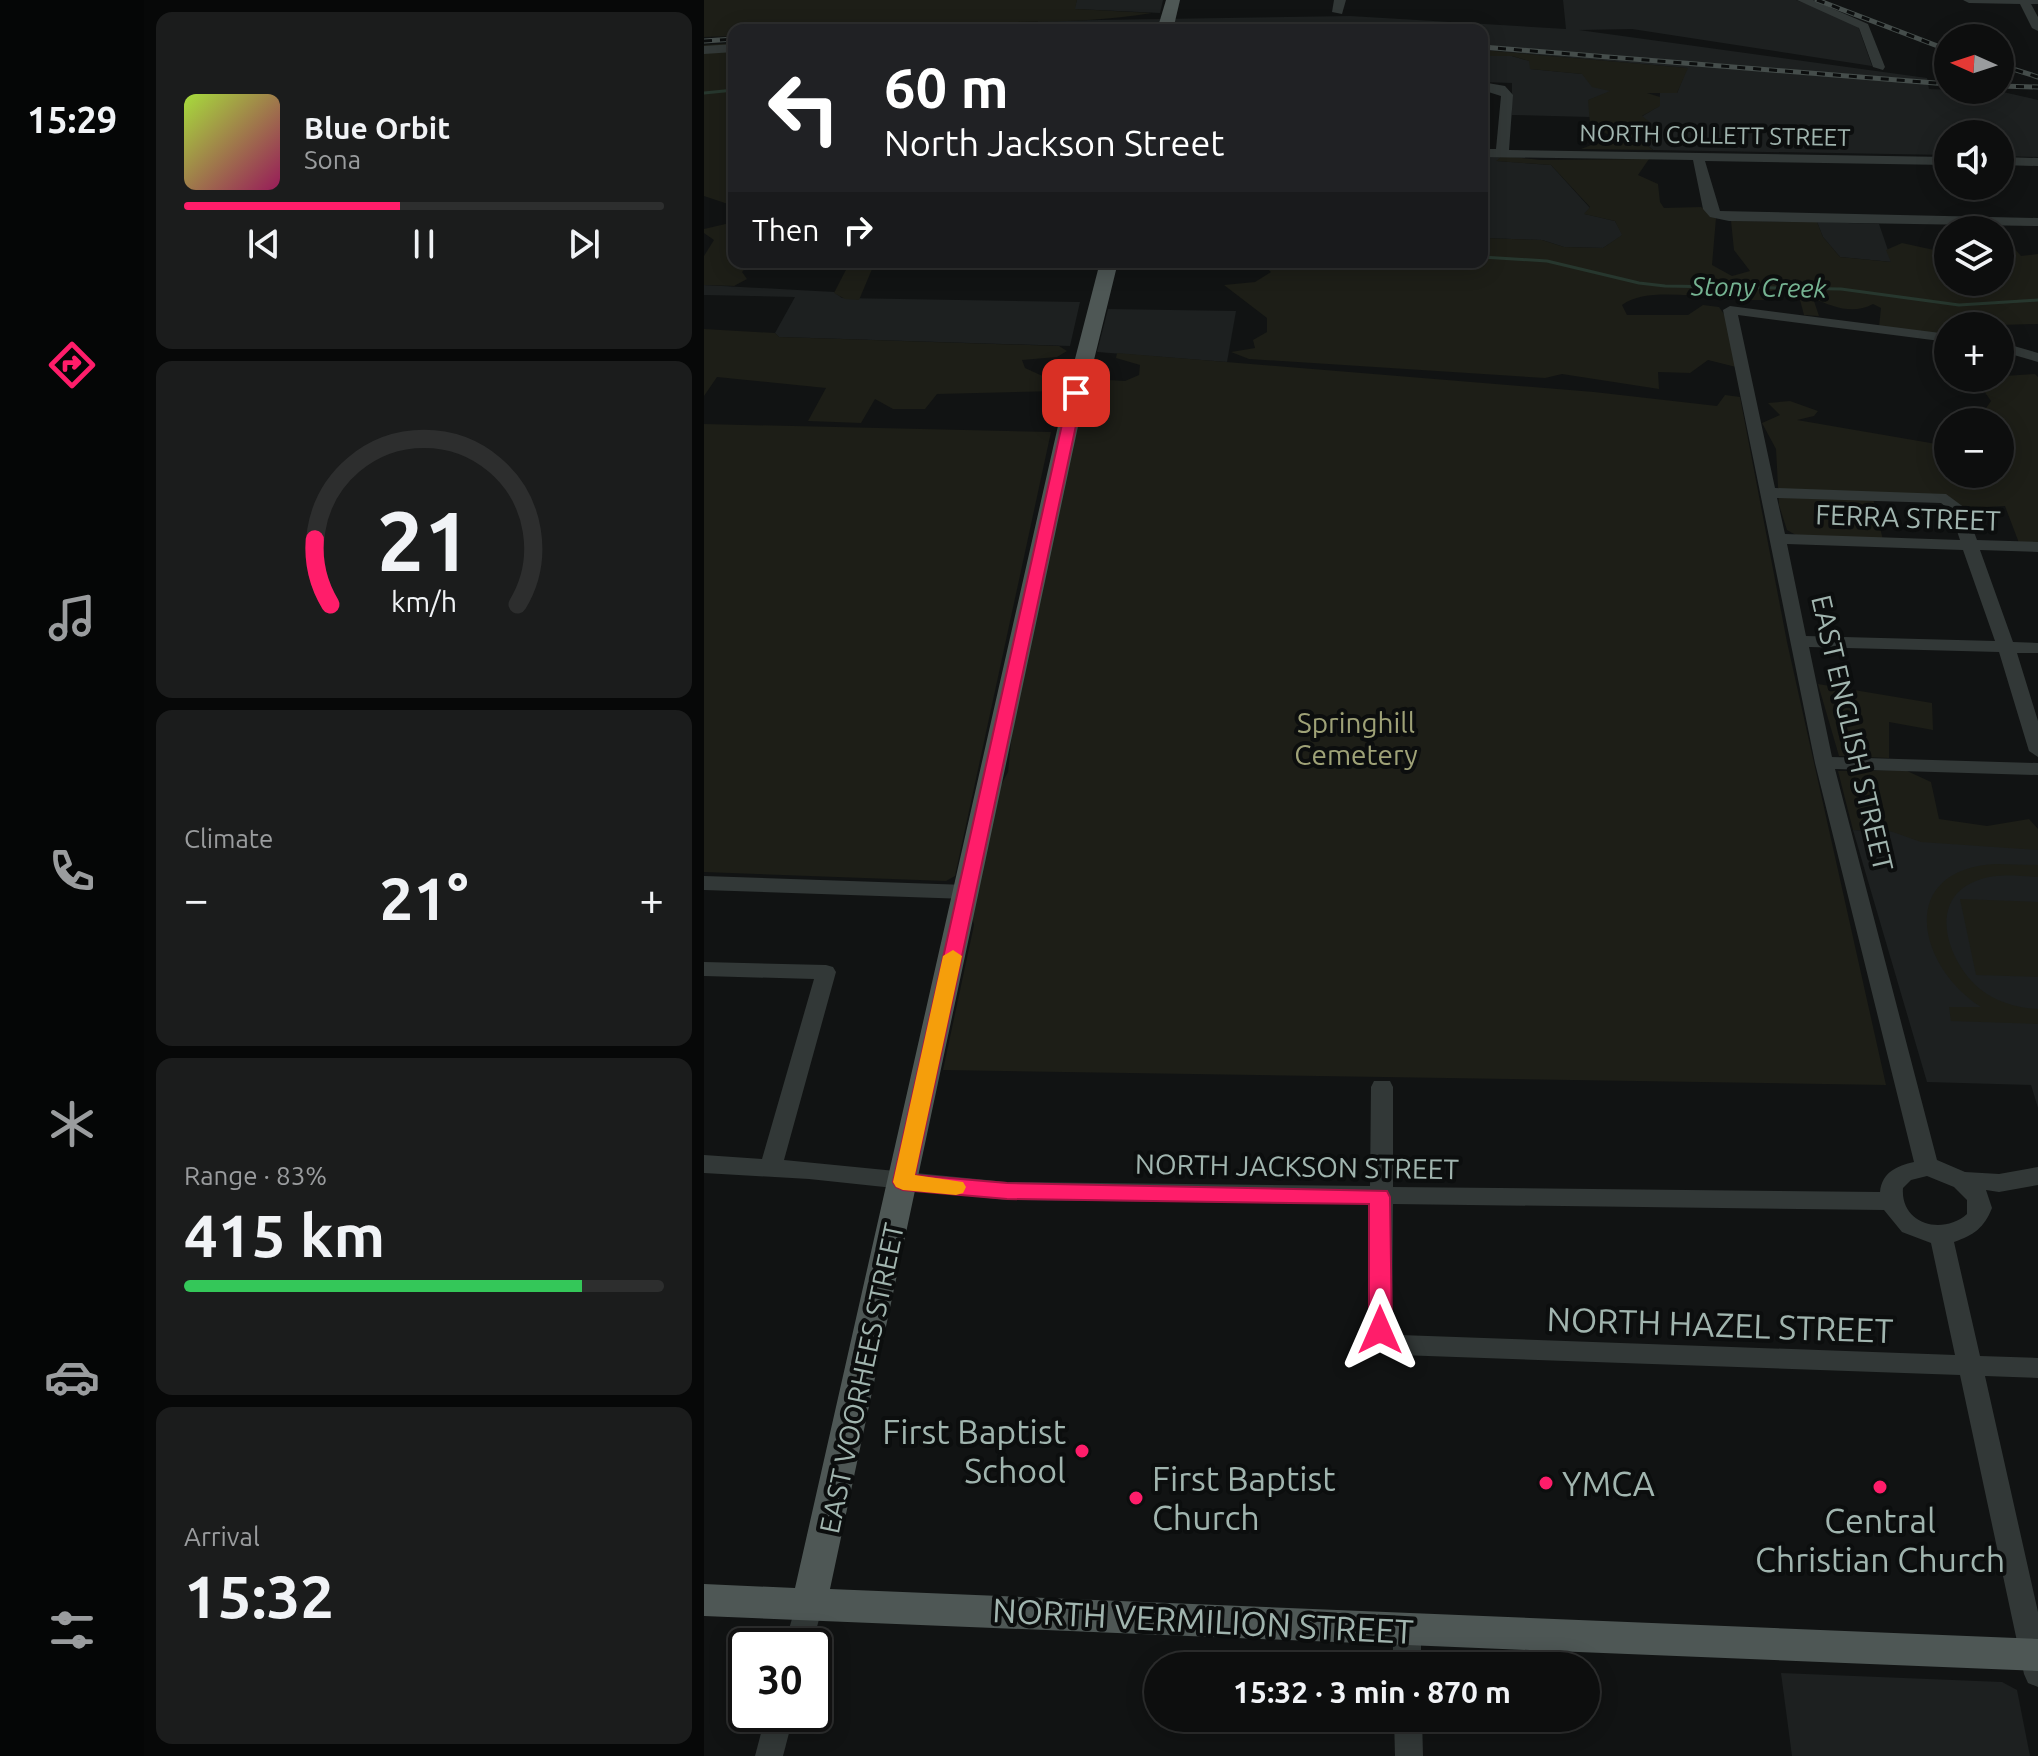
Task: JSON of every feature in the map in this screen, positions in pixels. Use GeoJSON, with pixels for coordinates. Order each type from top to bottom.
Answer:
{"type":"FeatureCollection","features":[{"type":"Feature","properties":{"kind":"main road"},"geometry":{"type":"LineString","coordinates":[[1167,24],[1173,0]]}},
{"type":"Feature","properties":{"kind":"main road","name":"EAST VOORHEES STREET"},"geometry":{"type":"LineString","coordinates":[[809,1604],[1070,417],[1107,268]]}},
{"type":"Feature","properties":{"kind":"main road","name":"NORTH VERMILION STREET"},"geometry":{"type":"LineString","coordinates":[[704,1600],[1407,1629],[2037,1661]]}},
{"type":"Feature","properties":{"kind":"street"},"geometry":{"type":"LineString","coordinates":[[1803,0],[1864,26],[1879,67]]}},
{"type":"Feature","properties":{"kind":"street"},"geometry":{"type":"LineString","coordinates":[[1969,0],[2038,1]]}},
{"type":"Feature","properties":{"kind":"street"},"geometry":{"type":"LineString","coordinates":[[2024,0],[2038,28]]}},
{"type":"Feature","properties":{"kind":"street"},"geometry":{"type":"LineString","coordinates":[[704,50],[728,48]]}},
{"type":"Feature","properties":{"kind":"street"},"geometry":{"type":"LineString","coordinates":[[1488,87],[1501,89],[1507,95],[1502,154]]}},
{"type":"Feature","properties":{"kind":"street","name":"NORTH COLLETT STREET"},"geometry":{"type":"LineString","coordinates":[[1488,153],[1934,161]]}},
{"type":"Feature","properties":{"kind":"street"},"geometry":{"type":"LineString","coordinates":[[1698,156],[1710,209],[1715,214],[1745,218],[2038,222]]}},
{"type":"Feature","properties":{"kind":"street"},"geometry":{"type":"LineString","coordinates":[[2014,161],[2038,162]]}},
{"type":"Feature","properties":{"kind":"street","name":"EAST ENGLISH STREET"},"geometry":{"type":"LineString","coordinates":[[1927,1167],[1824,763],[1730,310],[1934,336]]}},
{"type":"Feature","properties":{"kind":"street"},"geometry":{"type":"LineString","coordinates":[[2014,350],[2038,358]]}},
{"type":"Feature","properties":{"kind":"street"},"geometry":{"type":"LineString","coordinates":[[1766,493],[1946,499],[1957,508],[2006,647],[2038,751]]}},
{"type":"Feature","properties":{"kind":"street","name":"FERRA STREET"},"geometry":{"type":"LineString","coordinates":[[1776,539],[2038,547]]}},
{"type":"Feature","properties":{"kind":"street"},"geometry":{"type":"LineString","coordinates":[[1797,641],[2038,648]]}},
{"type":"Feature","properties":{"kind":"street"},"geometry":{"type":"LineString","coordinates":[[1824,763],[2038,769]]}},
{"type":"Feature","properties":{"kind":"street"},"geometry":{"type":"LineString","coordinates":[[704,883],[967,892]]}},
{"type":"Feature","properties":{"kind":"street"},"geometry":{"type":"LineString","coordinates":[[704,969],[826,972],[771,1167]]}},
{"type":"Feature","properties":{"kind":"street"},"geometry":{"type":"LineString","coordinates":[[1380,1197],[1382,1087]]}},
{"type":"Feature","properties":{"kind":"street","name":"NORTH JACKSON STREET"},"geometry":{"type":"LineString","coordinates":[[704,1164],[771,1167],[1007,1191],[1891,1201]]}},
{"type":"Feature","properties":{"kind":"street"},"geometry":{"type":"LineString","coordinates":[[1966,1180],[1978,1199],[1979,1209],[1974,1222],[1955,1234],[1927,1234],[1910,1226],[1897,1214],[1891,1201],[1890,1187],[1896,1177],[1907,1170],[1927,1167],[1942,1169],[1966,1180],[1999,1183],[2038,1176]]}},
{"type":"Feature","properties":{"kind":"street","name":"NORTH HAZEL STREET"},"geometry":{"type":"LineString","coordinates":[[1380,1197],[1380,1330],[1385,1340],[1400,1345],[2038,1368]]}},
{"type":"Feature","properties":{"kind":"street"},"geometry":{"type":"LineString","coordinates":[[1941,1235],[2037,1661]]}},
{"type":"Feature","properties":{"kind":"street"},"geometry":{"type":"LineString","coordinates":[[803,1628],[809,1604]]}},
{"type":"Feature","properties":{"kind":"street"},"geometry":{"type":"LineString","coordinates":[[1407,1629],[1407,1652]]}},
{"type":"Feature","properties":{"kind":"street"},"geometry":{"type":"LineString","coordinates":[[769,1756],[775,1732]]}},
{"type":"Feature","properties":{"kind":"street"},"geometry":{"type":"LineString","coordinates":[[1408,1732],[1409,1756]]}},
{"type":"Feature","properties":{"kind":"shaded area"},"geometry":{"type":"Polygon","coordinates":[[[1077,0],[1163,0],[1160,13],[1074,9],[1077,0]]]}},
{"type":"Feature","properties":{"kind":"shaded area"},"geometry":{"type":"Polygon","coordinates":[[[1563,0],[1796,0],[1853,21],[1858,26],[1872,66],[1632,29],[1579,30],[1927,78],[1929,89],[1934,89],[1934,104],[2014,104],[2014,95],[2038,100],[2038,157],[2014,156],[2014,120],[1934,120],[1934,155],[1653,150],[1646,144],[1641,117],[1659,106],[1660,93],[1677,93],[1687,68],[1488,51],[1488,24],[1566,29],[1563,0]]]}},
{"type":"Feature","properties":{"kind":"shaded area"},"geometry":{"type":"Polygon","coordinates":[[[1350,16],[1483,24],[1037,24],[1038,21],[1350,16]]]}},
{"type":"Feature","properties":{"kind":"shaded area"},"geometry":{"type":"Polygon","coordinates":[[[1488,56],[1512,56],[1530,61],[1531,69],[1583,74],[1612,91],[1589,100],[1590,117],[1512,115],[1512,83],[1488,82],[1488,56]]]}},
{"type":"Feature","properties":{"kind":"shaded area"},"geometry":{"type":"Polygon","coordinates":[[[1488,156],[1502,156],[1498,161],[1551,165],[1590,208],[1585,214],[1615,221],[1623,235],[1603,248],[1564,247],[1542,240],[1488,238],[1488,156]]]}},
{"type":"Feature","properties":{"kind":"shaded area"},"geometry":{"type":"Polygon","coordinates":[[[1817,222],[1879,224],[1892,262],[1840,257],[1823,237],[1817,222]]]}},
{"type":"Feature","properties":{"kind":"shaded area"},"geometry":{"type":"Polygon","coordinates":[[[704,285],[834,292],[842,298],[1080,302],[1070,346],[779,337],[775,333],[795,297],[704,295],[704,285]]]}},
{"type":"Feature","properties":{"kind":"shaded area"},"geometry":{"type":"Polygon","coordinates":[[[1108,309],[1236,311],[1227,362],[1097,352],[1108,309]]]}},
{"type":"Feature","properties":{"kind":"shaded area"},"geometry":{"type":"Polygon","coordinates":[[[1853,830],[2038,836],[2038,1108],[2031,1085],[1927,1082],[1853,830]]]}},
{"type":"Feature","properties":{"kind":"shaded area"},"geometry":{"type":"Polygon","coordinates":[[[1781,1673],[2002,1682],[2017,1690],[2030,1756],[1792,1756],[1781,1673]]]}},
{"type":"Feature","properties":{"kind":"green space"},"geometry":{"type":"Polygon","coordinates":[[[704,0],[1077,0],[1075,9],[1152,13],[1079,20],[927,24],[728,24],[728,36],[704,37],[704,0]]]}},
{"type":"Feature","properties":{"kind":"green space"},"geometry":{"type":"Polygon","coordinates":[[[728,43],[728,204],[704,196],[704,45],[728,43]]]}},
{"type":"Feature","properties":{"kind":"green space"},"geometry":{"type":"Polygon","coordinates":[[[1488,51],[1688,68],[1677,93],[1647,93],[1660,97],[1660,106],[1642,116],[1651,123],[1654,140],[1646,144],[1653,150],[1581,149],[1612,137],[1590,124],[1588,100],[1610,91],[1592,87],[1582,74],[1530,69],[1529,61],[1512,56],[1488,56],[1488,51]]]}},
{"type":"Feature","properties":{"kind":"green space"},"geometry":{"type":"Polygon","coordinates":[[[1502,156],[1541,160],[1649,159],[1638,175],[1658,184],[1660,202],[1664,208],[1701,207],[1716,218],[1712,265],[1732,276],[1750,271],[1734,250],[1731,221],[1817,222],[1823,237],[1840,257],[1891,262],[1886,250],[1902,243],[1934,250],[1934,296],[2014,296],[2014,248],[2021,256],[2038,254],[2038,324],[2014,325],[2014,312],[1934,312],[1934,334],[1879,327],[1881,308],[1873,304],[1850,309],[1813,298],[1819,316],[1804,315],[1799,296],[1764,293],[1764,300],[1750,300],[1742,293],[1728,296],[1648,296],[1622,305],[1627,315],[1688,315],[1703,305],[1719,307],[1726,317],[1736,367],[1708,360],[1690,373],[1658,372],[1659,389],[1562,374],[1545,378],[1249,359],[1231,352],[1255,348],[1253,340],[1267,332],[1267,318],[1224,285],[1255,282],[1271,272],[1267,268],[1488,268],[1488,238],[1542,240],[1564,247],[1603,248],[1622,235],[1615,221],[1584,214],[1590,207],[1551,165],[1496,161],[1502,156]]]}},
{"type":"Feature","properties":{"kind":"green space"},"geometry":{"type":"Polygon","coordinates":[[[728,223],[728,268],[746,268],[742,272],[747,279],[734,286],[704,285],[704,256],[714,240],[704,233],[704,229],[728,223]]]}},
{"type":"Feature","properties":{"kind":"green space"},"geometry":{"type":"Polygon","coordinates":[[[847,268],[872,268],[859,300],[845,299],[834,293],[847,268]]]}},
{"type":"Feature","properties":{"kind":"green space"},"geometry":{"type":"Polygon","coordinates":[[[704,329],[775,333],[779,337],[1059,346],[1067,351],[1057,357],[1022,360],[1025,368],[1058,383],[1058,391],[937,394],[925,409],[893,409],[875,399],[861,423],[808,421],[826,388],[717,377],[704,396],[704,329]]]}},
{"type":"Feature","properties":{"kind":"green space","name":"Springhill Cemetery"},"geometry":{"type":"Polygon","coordinates":[[[1117,353],[1594,392],[1717,406],[1725,395],[1740,397],[1787,642],[1886,1085],[943,1070],[1000,787],[1008,772],[1012,732],[1075,431],[1081,421],[1091,379],[1125,381],[1139,375],[1140,365],[1116,358],[1117,353]]]}},
{"type":"Feature","properties":{"kind":"green space"},"geometry":{"type":"Polygon","coordinates":[[[2035,374],[2038,377],[2038,544],[2019,543],[2005,506],[1963,508],[1941,495],[1872,494],[1883,540],[1801,538],[1787,530],[1779,505],[1776,449],[1762,423],[1780,415],[1768,403],[1790,401],[1818,411],[1814,416],[1797,420],[1934,444],[1934,488],[2014,488],[2014,408],[1986,408],[1991,401],[1985,392],[2014,392],[2014,375],[2035,374]]]}},
{"type":"Feature","properties":{"kind":"green space"},"geometry":{"type":"Polygon","coordinates":[[[704,424],[1051,432],[955,876],[946,881],[704,872],[704,424]]]}},
{"type":"Feature","properties":{"kind":"green space"},"geometry":{"type":"Polygon","coordinates":[[[1818,684],[1932,703],[1933,730],[1889,722],[1889,758],[1839,756],[1818,684]]]}},
{"type":"Feature","properties":{"kind":"green space"},"geometry":{"type":"Polygon","coordinates":[[[1905,770],[1931,782],[1939,819],[1987,826],[2029,819],[2038,829],[2038,850],[1921,842],[1890,831],[1853,830],[1838,771],[1905,770]]]}},
{"type":"Feature","properties":{"kind":"green space"},"geometry":{"type":"Polygon","coordinates":[[[1995,864],[2038,865],[2038,877],[1991,877],[1961,890],[1951,902],[1947,917],[1951,948],[1959,964],[1980,989],[2007,1004],[2038,1009],[2038,1024],[1951,1021],[1949,1007],[1981,1007],[1959,989],[1942,968],[1931,945],[1927,922],[1930,901],[1942,883],[1963,870],[1995,864]]]}},
{"type":"Feature","properties":{"kind":"green space"},"geometry":{"type":"Polygon","coordinates":[[[1960,899],[2038,902],[2038,977],[1976,975],[1960,899]]]}},
{"type":"Feature","properties":{"kind":"waterway","name":"Stony Creek"},"geometry":{"type":"LineString","coordinates":[[704,93],[728,91]]}},
{"type":"Feature","properties":{"kind":"waterway","name":"Stony Creek"},"geometry":{"type":"LineString","coordinates":[[1488,257],[1547,261],[1639,283],[1665,286],[1841,289],[1959,305],[2038,300]]}},
{"type":"Feature","properties":{"kind":"railway"},"geometry":{"type":"LineString","coordinates":[[1817,0],[1934,45]]}},
{"type":"Feature","properties":{"kind":"railway"},"geometry":{"type":"LineString","coordinates":[[704,41],[728,39]]}},
{"type":"Feature","properties":{"kind":"railway"},"geometry":{"type":"LineString","coordinates":[[1488,47],[1934,83]]}},
{"type":"Feature","properties":{"kind":"railway"},"geometry":{"type":"LineString","coordinates":[[2014,69],[2038,77]]}},
{"type":"Feature","properties":{"kind":"railway"},"geometry":{"type":"LineString","coordinates":[[2014,86],[2038,87]]}},
{"type":"Feature","properties":{"kind":"slow traffic"},"geometry":{"type":"LineString","coordinates":[[953,956],[903,1182],[956,1187]]}},
{"type":"Feature","properties":{"kind":"place","name":"First Baptist School"},"geometry":{"type":"Point","coordinates":[1082,1451]}},
{"type":"Feature","properties":{"kind":"place","name":"YMCA"},"geometry":{"type":"Point","coordinates":[1546,1483]}},
{"type":"Feature","properties":{"kind":"place","name":"Central Christian Church"},"geometry":{"type":"Point","coordinates":[1880,1487]}},
{"type":"Feature","properties":{"kind":"place","name":"First Baptist Church"},"geometry":{"type":"Point","coordinates":[1136,1498]}},
{"type":"Feature","properties":{"kind":"route"},"geometry":{"type":"LineString","coordinates":[[1076,393],[903,1182],[1007,1191],[1380,1197],[1380,1330]]}}]}
